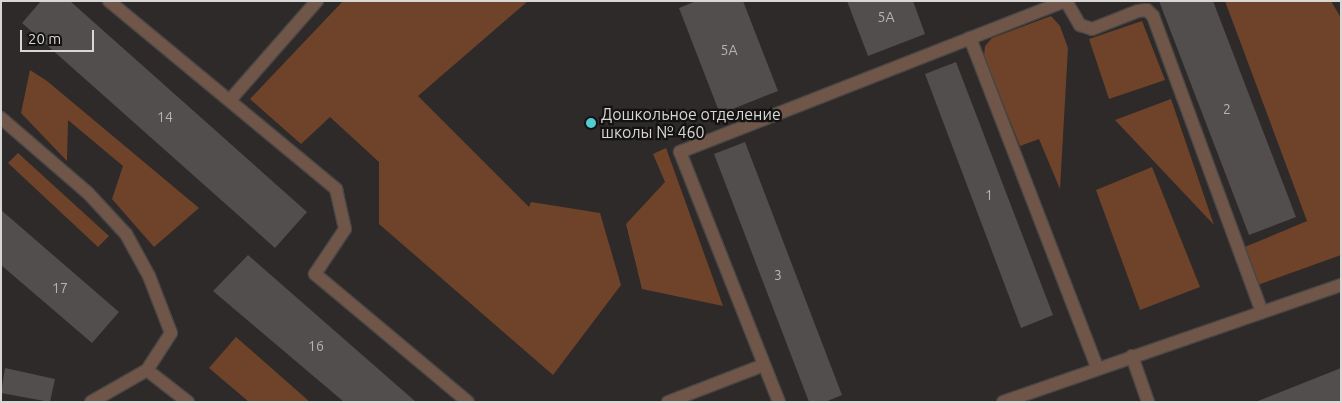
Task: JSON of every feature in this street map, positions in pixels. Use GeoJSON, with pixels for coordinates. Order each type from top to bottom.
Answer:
{"type":"FeatureCollection","features":[{"type":"Feature","properties":{"kind":"street"},"geometry":{"type":"LineString","coordinates":[[109,1],[336,189],[345,230],[315,274],[468,402]]}},
{"type":"Feature","properties":{"kind":"street"},"geometry":{"type":"LineString","coordinates":[[230,100],[317,1]]}},
{"type":"Feature","properties":{"kind":"street"},"geometry":{"type":"LineString","coordinates":[[779,402],[680,152],[1065,1],[1080,25],[1092,29],[1138,11],[1147,10],[1153,16],[1262,312]]}},
{"type":"Feature","properties":{"kind":"street"},"geometry":{"type":"LineString","coordinates":[[970,38],[1097,367]]}},
{"type":"Feature","properties":{"kind":"street"},"geometry":{"type":"LineString","coordinates":[[1,118],[88,193],[126,234],[149,276],[171,333],[147,370],[91,402]]}},
{"type":"Feature","properties":{"kind":"street"},"geometry":{"type":"LineString","coordinates":[[1003,402],[1097,367],[1341,285]]}},
{"type":"Feature","properties":{"kind":"street"},"geometry":{"type":"LineString","coordinates":[[1132,356],[1148,402]]}},
{"type":"Feature","properties":{"kind":"street"},"geometry":{"type":"LineString","coordinates":[[668,402],[764,365]]}},
{"type":"Feature","properties":{"kind":"street"},"geometry":{"type":"LineString","coordinates":[[147,370],[180,399]]}},
{"type":"Feature","properties":{"kind":"shaded area"},"geometry":{"type":"Polygon","coordinates":[[[343,1],[528,1],[418,96],[529,207],[531,202],[600,213],[621,285],[553,375],[379,224],[379,162],[330,117],[301,144],[250,99],[343,1]]]}},
{"type":"Feature","properties":{"kind":"shaded area"},"geometry":{"type":"Polygon","coordinates":[[[1225,1],[1331,1],[1341,18],[1341,255],[1255,286],[1240,249],[1307,221],[1225,1]]]}},
{"type":"Feature","properties":{"kind":"shaded area"},"geometry":{"type":"Polygon","coordinates":[[[1051,16],[1060,26],[1068,48],[1060,189],[1039,139],[1020,146],[984,56],[985,46],[992,38],[1051,16]]]}},
{"type":"Feature","properties":{"kind":"shaded area"},"geometry":{"type":"Polygon","coordinates":[[[1142,21],[1165,80],[1109,99],[1089,39],[1142,21]]]}},
{"type":"Feature","properties":{"kind":"shaded area"},"geometry":{"type":"Polygon","coordinates":[[[30,70],[47,81],[199,208],[154,247],[112,199],[123,166],[68,120],[67,161],[21,113],[30,70]]]}},
{"type":"Feature","properties":{"kind":"shaded area"},"geometry":{"type":"Polygon","coordinates":[[[1171,99],[1214,225],[1115,120],[1171,99]]]}},
{"type":"Feature","properties":{"kind":"shaded area"},"geometry":{"type":"Polygon","coordinates":[[[666,148],[723,306],[642,289],[626,224],[665,182],[653,154],[666,148]]]}},
{"type":"Feature","properties":{"kind":"shaded area"},"geometry":{"type":"Polygon","coordinates":[[[18,153],[109,236],[98,247],[8,163],[18,153]]]}},
{"type":"Feature","properties":{"kind":"shaded area"},"geometry":{"type":"Polygon","coordinates":[[[1152,167],[1200,287],[1140,310],[1096,190],[1152,167]]]}},
{"type":"Feature","properties":{"kind":"shaded area"},"geometry":{"type":"Polygon","coordinates":[[[236,337],[310,402],[249,402],[209,368],[236,337]]]}},
{"type":"Feature","properties":{"kind":"building"},"geometry":{"type":"Polygon","coordinates":[[[41,1],[70,1],[307,212],[275,248],[22,23],[41,1]]]}},
{"type":"Feature","properties":{"kind":"building"},"geometry":{"type":"Polygon","coordinates":[[[696,1],[743,1],[778,91],[720,114],[679,8],[696,1]]]}},
{"type":"Feature","properties":{"kind":"building"},"geometry":{"type":"Polygon","coordinates":[[[847,1],[913,1],[925,34],[868,56],[847,1]]]}},
{"type":"Feature","properties":{"kind":"building"},"geometry":{"type":"Polygon","coordinates":[[[1159,1],[1213,1],[1296,217],[1249,235],[1159,1]]]}},
{"type":"Feature","properties":{"kind":"building"},"geometry":{"type":"Polygon","coordinates":[[[956,62],[1053,315],[1021,328],[925,74],[956,62]]]}},
{"type":"Feature","properties":{"kind":"building"},"geometry":{"type":"Polygon","coordinates":[[[745,142],[842,395],[825,402],[809,402],[714,154],[745,142]]]}},
{"type":"Feature","properties":{"kind":"building"},"geometry":{"type":"Polygon","coordinates":[[[1,210],[119,312],[92,343],[1,265],[1,210]]]}},
{"type":"Feature","properties":{"kind":"building"},"geometry":{"type":"Polygon","coordinates":[[[248,255],[416,402],[344,402],[213,291],[248,255]]]}},
{"type":"Feature","properties":{"kind":"building"},"geometry":{"type":"Polygon","coordinates":[[[5,368],[55,379],[50,402],[1,393],[5,368]]]}},
{"type":"Feature","properties":{"kind":"building"},"geometry":{"type":"Polygon","coordinates":[[[1341,368],[1341,402],[1258,401],[1341,368]]]}},
{"type":"Feature","properties":{"kind":"place","name":"Дошкольное отделение школы № 460"},"geometry":{"type":"Point","coordinates":[591,123]}}]}
